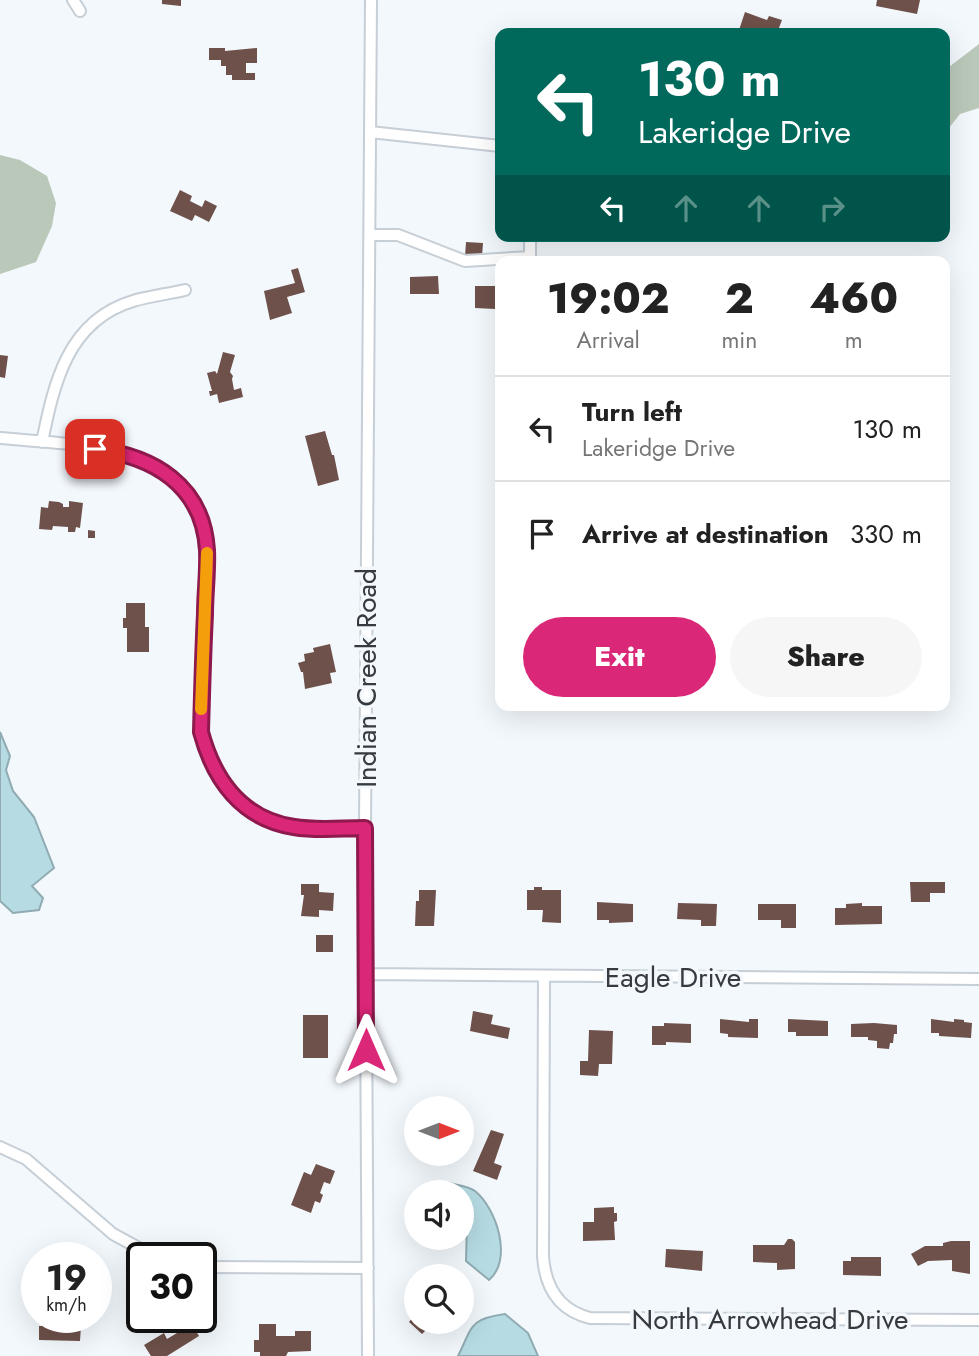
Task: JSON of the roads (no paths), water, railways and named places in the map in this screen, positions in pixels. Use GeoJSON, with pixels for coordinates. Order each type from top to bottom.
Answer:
{"type":"FeatureCollection","features":[{"type":"Feature","properties":{"kind":"street"},"geometry":{"type":"LineString","coordinates":[[73,0],[80,11]]}},
{"type":"Feature","properties":{"kind":"street","name":"Indian Creek Road"},"geometry":{"type":"LineString","coordinates":[[368,1356],[365,828],[371,0]]}},
{"type":"Feature","properties":{"kind":"street"},"geometry":{"type":"LineString","coordinates":[[370,132],[495,145]]}},
{"type":"Feature","properties":{"kind":"street"},"geometry":{"type":"LineString","coordinates":[[370,235],[398,235],[465,261],[495,259]]}},
{"type":"Feature","properties":{"kind":"street"},"geometry":{"type":"LineString","coordinates":[[42,442],[59,371],[83,332],[102,317],[131,302],[186,290]]}},
{"type":"Feature","properties":{"kind":"street"},"geometry":{"type":"LineString","coordinates":[[0,438],[121,452],[164,471],[185,492],[201,520],[207,550],[201,732],[207,757],[220,781],[248,808],[284,825],[304,829],[365,828]]}},
{"type":"Feature","properties":{"kind":"street","name":"Eagle Drive"},"geometry":{"type":"LineString","coordinates":[[366,974],[979,978]]}},
{"type":"Feature","properties":{"kind":"street","name":"North Arrowhead Drive"},"geometry":{"type":"LineString","coordinates":[[544,977],[543,1256],[547,1282],[555,1296],[569,1310],[590,1318],[979,1320]]}},
{"type":"Feature","properties":{"kind":"street"},"geometry":{"type":"LineString","coordinates":[[0,1147],[26,1159],[113,1234],[128,1242]]}},
{"type":"Feature","properties":{"kind":"street"},"geometry":{"type":"LineString","coordinates":[[217,1267],[368,1268]]}},
{"type":"Feature","properties":{"kind":"water"},"geometry":{"type":"Polygon","coordinates":[[[0,732],[10,756],[6,770],[13,791],[34,817],[54,868],[32,886],[43,898],[39,910],[13,913],[0,901],[0,732]]]}},
{"type":"Feature","properties":{"kind":"water"},"geometry":{"type":"Polygon","coordinates":[[[474,1191],[483,1199],[495,1222],[501,1248],[500,1260],[489,1280],[474,1268],[474,1264],[466,1261],[466,1250],[474,1250],[474,1191]]]}},
{"type":"Feature","properties":{"kind":"water"},"geometry":{"type":"Polygon","coordinates":[[[505,1314],[528,1333],[538,1356],[458,1356],[469,1334],[474,1334],[474,1326],[493,1316],[505,1314]]]}}]}
